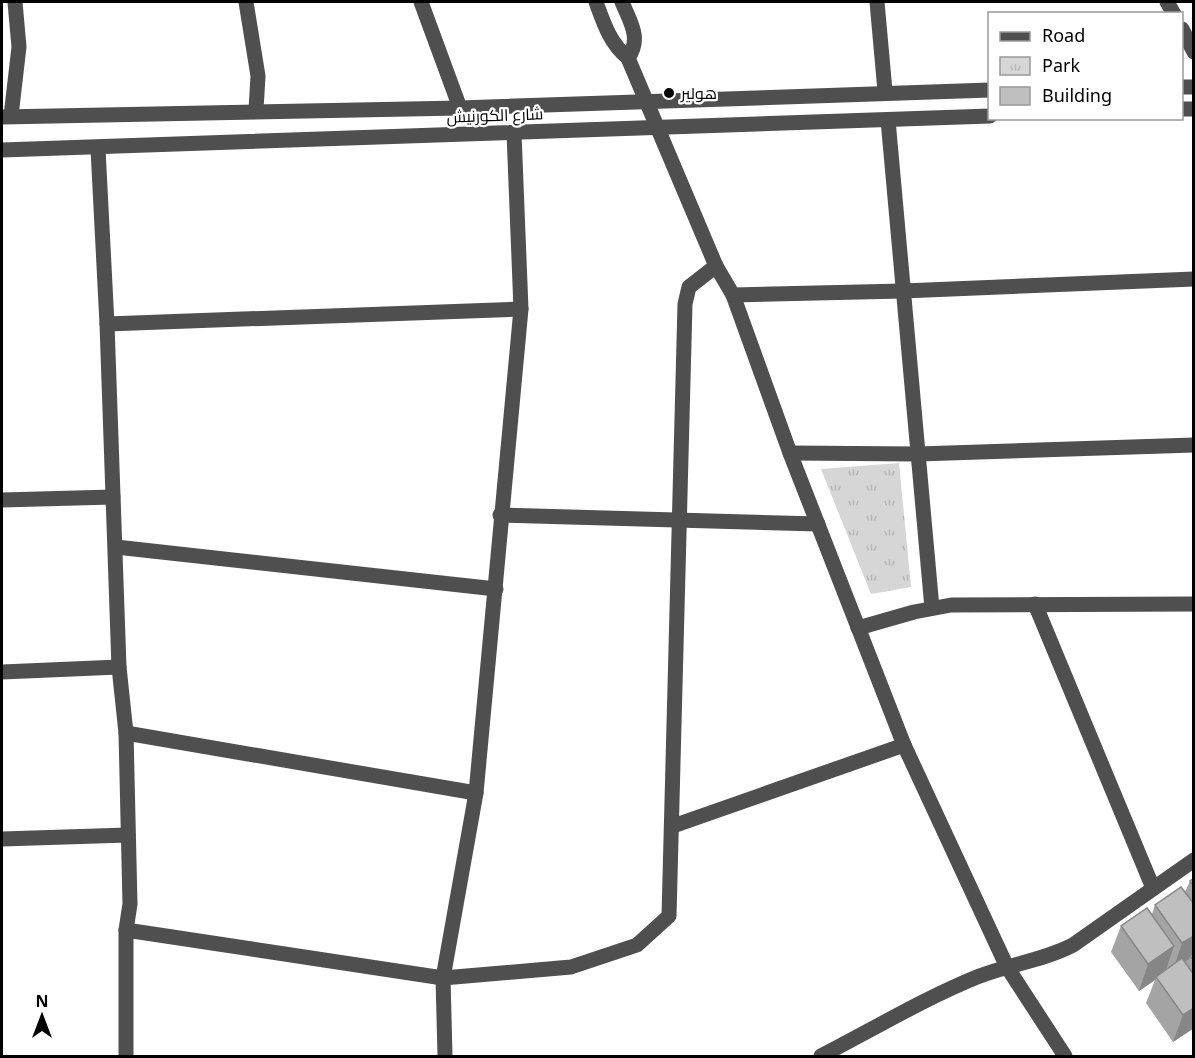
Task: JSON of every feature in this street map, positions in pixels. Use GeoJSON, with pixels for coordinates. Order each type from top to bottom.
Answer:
{"type":"FeatureCollection","features":[{"type":"Feature","properties":{"kind":"street"},"geometry":{"type":"LineString","coordinates":[[6,117],[19,47],[15,2]]}},
{"type":"Feature","properties":{"kind":"street"},"geometry":{"type":"LineString","coordinates":[[246,2],[258,76],[256,110]]}},
{"type":"Feature","properties":{"kind":"street"},"geometry":{"type":"LineString","coordinates":[[421,2],[460,108]]}},
{"type":"Feature","properties":{"kind":"street"},"geometry":{"type":"LineString","coordinates":[[596,2],[609,36],[616,48],[628,58],[716,266],[733,295],[790,453],[904,745],[1006,967],[1065,1056]]}},
{"type":"Feature","properties":{"kind":"street"},"geometry":{"type":"LineString","coordinates":[[622,2],[636,36],[635,48],[628,58]]}},
{"type":"Feature","properties":{"kind":"street"},"geometry":{"type":"LineString","coordinates":[[877,2],[885,92]]}},
{"type":"Feature","properties":{"kind":"street"},"geometry":{"type":"LineString","coordinates":[[1183,31],[1194,52]]}},
{"type":"Feature","properties":{"kind":"street","name":"شارع الكورنيش"},"geometry":{"type":"LineString","coordinates":[[6,117],[256,110],[460,108],[988,90]]}},
{"type":"Feature","properties":{"kind":"street","name":"شارع الكورنيش"},"geometry":{"type":"LineString","coordinates":[[2,150],[988,117]]}},
{"type":"Feature","properties":{"kind":"street"},"geometry":{"type":"LineString","coordinates":[[888,120],[932,608]]}},
{"type":"Feature","properties":{"kind":"street"},"geometry":{"type":"LineString","coordinates":[[445,1056],[443,978],[477,793],[496,589],[500,515],[521,309],[514,133]]}},
{"type":"Feature","properties":{"kind":"street"},"geometry":{"type":"LineString","coordinates":[[98,148],[107,324],[119,667],[126,734],[130,904],[126,930],[126,1056]]}},
{"type":"Feature","properties":{"kind":"street"},"geometry":{"type":"LineString","coordinates":[[126,930],[443,978],[571,967],[637,945],[669,916],[686,304],[690,287],[716,266]]}},
{"type":"Feature","properties":{"kind":"street"},"geometry":{"type":"LineString","coordinates":[[733,295],[903,291],[1194,279]]}},
{"type":"Feature","properties":{"kind":"street"},"geometry":{"type":"LineString","coordinates":[[107,324],[521,309]]}},
{"type":"Feature","properties":{"kind":"street"},"geometry":{"type":"LineString","coordinates":[[790,453],[918,454],[1194,445]]}},
{"type":"Feature","properties":{"kind":"street"},"geometry":{"type":"LineString","coordinates":[[2,500],[113,497]]}},
{"type":"Feature","properties":{"kind":"street"},"geometry":{"type":"LineString","coordinates":[[500,515],[818,524]]}},
{"type":"Feature","properties":{"kind":"street"},"geometry":{"type":"LineString","coordinates":[[116,547],[496,589]]}},
{"type":"Feature","properties":{"kind":"street"},"geometry":{"type":"LineString","coordinates":[[858,627],[932,608],[968,604],[1194,604]]}},
{"type":"Feature","properties":{"kind":"street"},"geometry":{"type":"LineString","coordinates":[[1035,604],[1153,888]]}},
{"type":"Feature","properties":{"kind":"street"},"geometry":{"type":"LineString","coordinates":[[2,672],[119,667]]}},
{"type":"Feature","properties":{"kind":"street"},"geometry":{"type":"LineString","coordinates":[[126,734],[477,793]]}},
{"type":"Feature","properties":{"kind":"street"},"geometry":{"type":"LineString","coordinates":[[673,826],[904,745]]}},
{"type":"Feature","properties":{"kind":"street"},"geometry":{"type":"LineString","coordinates":[[2,839],[128,835]]}},
{"type":"Feature","properties":{"kind":"street"},"geometry":{"type":"LineString","coordinates":[[821,1056],[954,987],[1006,967],[1052,955],[1073,945],[1194,860]]}},
{"type":"Feature","properties":{"kind":"green space"},"geometry":{"type":"Polygon","coordinates":[[[899,463],[911,587],[871,594],[821,469],[899,463]]]}},
{"type":"Feature","properties":{"kind":"building"},"geometry":{"type":"Polygon","coordinates":[[[1181,887],[1194,904],[1194,936],[1182,943],[1155,905],[1181,887]]]}},
{"type":"Feature","properties":{"kind":"building"},"geometry":{"type":"Polygon","coordinates":[[[1147,908],[1174,946],[1148,964],[1121,926],[1147,908]]]}},
{"type":"Feature","properties":{"kind":"building"},"geometry":{"type":"Polygon","coordinates":[[[1182,958],[1194,975],[1194,1008],[1183,1015],[1156,977],[1182,958]]]}},
{"type":"Feature","properties":{"kind":"place","name":"هولير"},"geometry":{"type":"Point","coordinates":[669,93]}}]}
